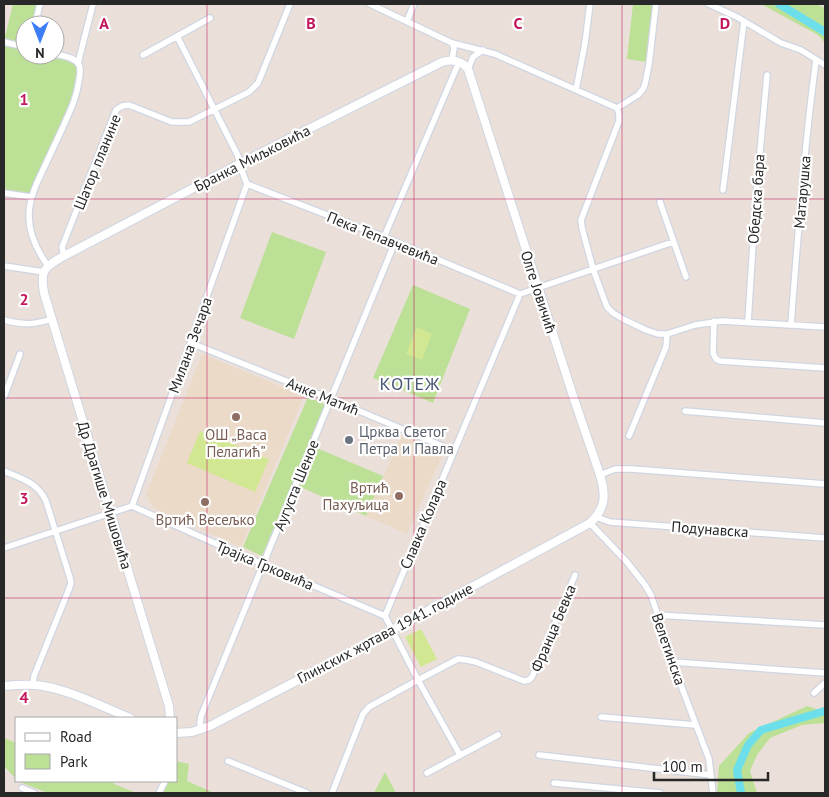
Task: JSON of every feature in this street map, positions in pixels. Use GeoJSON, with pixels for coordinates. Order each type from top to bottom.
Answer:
{"type":"FeatureCollection","features":[{"type":"Feature","properties":{"kind":"street"},"geometry":{"type":"LineString","coordinates":[[4,266],[46,269],[33,239],[29,216],[32,197],[75,98],[80,71],[78,63],[93,4]]}},
{"type":"Feature","properties":{"kind":"street","name":"Шатор планине"},"geometry":{"type":"LineString","coordinates":[[64,256],[62,247],[116,110],[122,106],[129,105],[179,123],[193,121],[249,92],[258,83],[290,4]]}},
{"type":"Feature","properties":{"kind":"street"},"geometry":{"type":"LineString","coordinates":[[370,4],[452,43],[483,50],[502,57],[617,108],[619,121],[581,220],[593,269],[607,307],[613,313],[654,333],[667,334],[714,321],[825,327]]}},
{"type":"Feature","properties":{"kind":"street"},"geometry":{"type":"LineString","coordinates":[[407,21],[414,4]]}},
{"type":"Feature","properties":{"kind":"street"},"geometry":{"type":"LineString","coordinates":[[576,90],[586,42],[590,4]]}},
{"type":"Feature","properties":{"kind":"street"},"geometry":{"type":"LineString","coordinates":[[617,108],[638,95],[645,84],[656,4]]}},
{"type":"Feature","properties":{"kind":"street"},"geometry":{"type":"LineString","coordinates":[[709,4],[744,21],[781,43],[800,50],[825,65]]}},
{"type":"Feature","properties":{"kind":"street"},"geometry":{"type":"LineString","coordinates":[[143,55],[210,18]]}},
{"type":"Feature","properties":{"kind":"street"},"geometry":{"type":"LineString","coordinates":[[723,190],[744,21]]}},
{"type":"Feature","properties":{"kind":"street"},"geometry":{"type":"LineString","coordinates":[[177,36],[241,163],[247,184]]}},
{"type":"Feature","properties":{"kind":"street"},"geometry":{"type":"LineString","coordinates":[[384,237],[456,61],[452,43]]}},
{"type":"Feature","properties":{"kind":"street"},"geometry":{"type":"LineString","coordinates":[[456,61],[464,64],[468,69],[474,57],[483,50]]}},
{"type":"Feature","properties":{"kind":"street"},"geometry":{"type":"LineString","coordinates":[[65,56],[72,58],[78,63]]}},
{"type":"Feature","properties":{"kind":"street","name":"Матарушка"},"geometry":{"type":"LineString","coordinates":[[791,324],[808,115],[816,60]]}},
{"type":"Feature","properties":{"kind":"street","name":"Бранка Миљковића"},"geometry":{"type":"LineString","coordinates":[[46,269],[64,256],[241,163],[442,62],[456,61]]}},
{"type":"Feature","properties":{"kind":"street","name":"Олге Јовичић"},"geometry":{"type":"LineString","coordinates":[[468,69],[604,488],[604,501],[593,520]]}},
{"type":"Feature","properties":{"kind":"street","name":"Обедска бара"},"geometry":{"type":"LineString","coordinates":[[748,322],[756,196],[767,75]]}},
{"type":"Feature","properties":{"kind":"street","name":"Пека Тепавчевића"},"geometry":{"type":"LineString","coordinates":[[247,184],[384,237],[520,294]]}},
{"type":"Feature","properties":{"kind":"street","name":"Милана Зечара"},"geometry":{"type":"LineString","coordinates":[[132,506],[247,184]]}},
{"type":"Feature","properties":{"kind":"street"},"geometry":{"type":"LineString","coordinates":[[4,193],[32,197]]}},
{"type":"Feature","properties":{"kind":"street"},"geometry":{"type":"LineString","coordinates":[[660,202],[686,277]]}},
{"type":"Feature","properties":{"kind":"street","name":"Аугуста Шеное"},"geometry":{"type":"LineString","coordinates":[[201,730],[201,716],[395,242]]}},
{"type":"Feature","properties":{"kind":"street"},"geometry":{"type":"LineString","coordinates":[[520,294],[673,242]]}},
{"type":"Feature","properties":{"kind":"street","name":"Др Драгише Мишовића"},"geometry":{"type":"LineString","coordinates":[[46,269],[43,280],[44,293],[169,706],[170,717]]}},
{"type":"Feature","properties":{"kind":"street","name":"Славка Колара"},"geometry":{"type":"LineString","coordinates":[[385,616],[520,294]]}},
{"type":"Feature","properties":{"kind":"street"},"geometry":{"type":"LineString","coordinates":[[4,320],[33,324],[52,319]]}},
{"type":"Feature","properties":{"kind":"street"},"geometry":{"type":"LineString","coordinates":[[714,321],[713,354],[716,359],[825,368]]}},
{"type":"Feature","properties":{"kind":"street"},"geometry":{"type":"LineString","coordinates":[[629,436],[666,347],[667,334]]}},
{"type":"Feature","properties":{"kind":"street","name":"Анке Матић"},"geometry":{"type":"LineString","coordinates":[[191,343],[454,451]]}},
{"type":"Feature","properties":{"kind":"street"},"geometry":{"type":"LineString","coordinates":[[4,397],[20,354]]}},
{"type":"Feature","properties":{"kind":"street"},"geometry":{"type":"LineString","coordinates":[[685,412],[825,424]]}},
{"type":"Feature","properties":{"kind":"street"},"geometry":{"type":"LineString","coordinates":[[600,475],[615,469],[632,469],[825,484]]}},
{"type":"Feature","properties":{"kind":"street"},"geometry":{"type":"LineString","coordinates":[[4,471],[30,482],[40,490],[46,501],[56,531],[71,584],[34,676],[33,684]]}},
{"type":"Feature","properties":{"kind":"street"},"geometry":{"type":"LineString","coordinates":[[4,548],[132,506]]}},
{"type":"Feature","properties":{"kind":"street","name":"Трајка Грковића"},"geometry":{"type":"LineString","coordinates":[[132,506],[385,616]]}},
{"type":"Feature","properties":{"kind":"street","name":"Подунавска"},"geometry":{"type":"LineString","coordinates":[[593,520],[825,538]]}},
{"type":"Feature","properties":{"kind":"street","name":"Велетинска"},"geometry":{"type":"LineString","coordinates":[[593,520],[641,580],[651,596],[695,725],[709,759],[713,793]]}},
{"type":"Feature","properties":{"kind":"street","name":"Глинских жртава 1941. године"},"geometry":{"type":"LineString","coordinates":[[178,733],[201,730],[228,717],[593,520]]}},
{"type":"Feature","properties":{"kind":"street","name":"Франца Бевка"},"geometry":{"type":"LineString","coordinates":[[418,680],[458,660],[467,660],[524,681],[529,680],[532,677],[575,575]]}},
{"type":"Feature","properties":{"kind":"street"},"geometry":{"type":"LineString","coordinates":[[657,615],[825,625]]}},
{"type":"Feature","properties":{"kind":"street"},"geometry":{"type":"LineString","coordinates":[[385,616],[460,755]]}},
{"type":"Feature","properties":{"kind":"street"},"geometry":{"type":"LineString","coordinates":[[673,662],[825,673]]}},
{"type":"Feature","properties":{"kind":"street"},"geometry":{"type":"LineString","coordinates":[[332,793],[363,714],[369,707],[418,680]]}},
{"type":"Feature","properties":{"kind":"street"},"geometry":{"type":"LineString","coordinates":[[4,686],[33,684],[46,686],[127,717]]}},
{"type":"Feature","properties":{"kind":"street"},"geometry":{"type":"LineString","coordinates":[[814,693],[825,684]]}},
{"type":"Feature","properties":{"kind":"street"},"geometry":{"type":"LineString","coordinates":[[601,717],[695,725]]}},
{"type":"Feature","properties":{"kind":"street"},"geometry":{"type":"LineString","coordinates":[[427,772],[498,735]]}},
{"type":"Feature","properties":{"kind":"street"},"geometry":{"type":"LineString","coordinates":[[539,755],[711,775]]}},
{"type":"Feature","properties":{"kind":"street"},"geometry":{"type":"LineString","coordinates":[[228,760],[306,793]]}},
{"type":"Feature","properties":{"kind":"street"},"geometry":{"type":"LineString","coordinates":[[159,793],[165,782]]}},
{"type":"Feature","properties":{"kind":"street"},"geometry":{"type":"LineString","coordinates":[[554,783],[660,793]]}},
{"type":"Feature","properties":{"kind":"street"},"geometry":{"type":"LineString","coordinates":[[22,788],[34,793]]}},
{"type":"Feature","properties":{"kind":"shaded area","name":"ОШ „Васа Пелагић”"},"geometry":{"type":"Polygon","coordinates":[[[202,354],[304,396],[241,547],[154,508],[146,495],[202,354]]]}},
{"type":"Feature","properties":{"kind":"shaded area","name":"Вртић Пахуљица"},"geometry":{"type":"Polygon","coordinates":[[[404,430],[446,447],[407,534],[366,516],[404,430]]]}},
{"type":"Feature","properties":{"kind":"green space"},"geometry":{"type":"Polygon","coordinates":[[[13,4],[40,4],[37,15],[15,15],[15,65],[65,65],[65,58],[78,63],[78,85],[31,197],[4,193],[4,41],[13,4]]]}},
{"type":"Feature","properties":{"kind":"green space"},"geometry":{"type":"Polygon","coordinates":[[[633,4],[652,4],[646,62],[627,59],[633,4]]]}},
{"type":"Feature","properties":{"kind":"green space"},"geometry":{"type":"Polygon","coordinates":[[[761,4],[815,4],[825,8],[825,43],[818,35],[761,4]]]}},
{"type":"Feature","properties":{"kind":"green space"},"geometry":{"type":"Polygon","coordinates":[[[272,232],[326,252],[294,339],[240,318],[272,232]]]}},
{"type":"Feature","properties":{"kind":"green space"},"geometry":{"type":"Polygon","coordinates":[[[413,285],[470,309],[433,403],[373,378],[413,285]]]}},
{"type":"Feature","properties":{"kind":"green space"},"geometry":{"type":"Polygon","coordinates":[[[417,327],[432,334],[422,360],[406,354],[417,327]]]}},
{"type":"Feature","properties":{"kind":"green space"},"geometry":{"type":"Polygon","coordinates":[[[308,397],[326,405],[262,556],[243,547],[308,397]]]}},
{"type":"Feature","properties":{"kind":"green space"},"geometry":{"type":"Polygon","coordinates":[[[200,431],[269,459],[255,492],[187,463],[200,431]]]}},
{"type":"Feature","properties":{"kind":"green space"},"geometry":{"type":"Polygon","coordinates":[[[312,446],[383,476],[366,516],[296,485],[312,446]]]}},
{"type":"Feature","properties":{"kind":"green space"},"geometry":{"type":"Polygon","coordinates":[[[421,629],[437,659],[421,667],[405,637],[421,629]]]}},
{"type":"Feature","properties":{"kind":"green space"},"geometry":{"type":"Polygon","coordinates":[[[807,706],[819,710],[825,706],[825,723],[802,725],[770,738],[757,755],[750,771],[757,793],[717,793],[719,766],[749,733],[807,706]]]}},
{"type":"Feature","properties":{"kind":"green space"},"geometry":{"type":"Polygon","coordinates":[[[4,738],[15,743],[15,778],[4,766],[4,738]]]}},
{"type":"Feature","properties":{"kind":"green space"},"geometry":{"type":"Polygon","coordinates":[[[178,761],[189,764],[187,781],[213,793],[163,793],[168,782],[178,782],[178,761]]]}},
{"type":"Feature","properties":{"kind":"green space"},"geometry":{"type":"Polygon","coordinates":[[[385,772],[396,793],[374,793],[385,772]]]}},
{"type":"Feature","properties":{"kind":"green space"},"geometry":{"type":"Polygon","coordinates":[[[20,782],[113,782],[137,793],[48,793],[20,782]]]}},
{"type":"Feature","properties":{"kind":"waterway"},"geometry":{"type":"LineString","coordinates":[[779,4],[825,32]]}},
{"type":"Feature","properties":{"kind":"waterway"},"geometry":{"type":"LineString","coordinates":[[741,793],[737,770],[748,745],[761,730],[825,711]]}},
{"type":"Feature","properties":{"kind":"place","name":"ОШ „Васа Пелагић”"},"geometry":{"type":"Point","coordinates":[236,417]}},
{"type":"Feature","properties":{"kind":"place","name":"Црква Светог Петра и Павла"},"geometry":{"type":"Point","coordinates":[349,440]}},
{"type":"Feature","properties":{"kind":"place","name":"Вртић Пахуљица"},"geometry":{"type":"Point","coordinates":[399,496]}},
{"type":"Feature","properties":{"kind":"place","name":"Вртић Весељко"},"geometry":{"type":"Point","coordinates":[205,502]}},
{"type":"Feature","properties":{"kind":"district","name":"КОТЕЖ"},"geometry":{"type":"Point","coordinates":[410,383]}}]}
